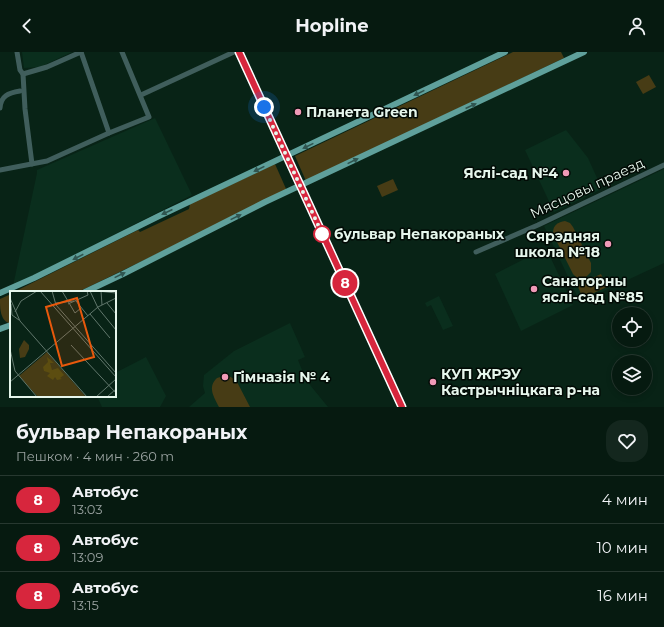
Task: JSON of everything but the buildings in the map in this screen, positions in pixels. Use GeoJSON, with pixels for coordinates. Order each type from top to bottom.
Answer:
{"type":"FeatureCollection","features":[{"type":"Feature","properties":{"kind":"main road"},"geometry":{"type":"LineString","coordinates":[[239,52],[402,407]]}},
{"type":"Feature","properties":{"kind":"main road"},"geometry":{"type":"LineString","coordinates":[[0,292],[34,278],[159,216],[504,52]]}},
{"type":"Feature","properties":{"kind":"main road"},"geometry":{"type":"LineString","coordinates":[[565,52],[568,59]]}},
{"type":"Feature","properties":{"kind":"main road"},"geometry":{"type":"LineString","coordinates":[[87,291],[266,202],[584,52]]}},
{"type":"Feature","properties":{"kind":"main road"},"geometry":{"type":"LineString","coordinates":[[0,320],[2,328]]}},
{"type":"Feature","properties":{"kind":"street"},"geometry":{"type":"LineString","coordinates":[[17,52],[20,70],[23,74],[25,109],[32,164]]}},
{"type":"Feature","properties":{"kind":"street"},"geometry":{"type":"LineString","coordinates":[[23,74],[47,67],[81,52],[109,133]]}},
{"type":"Feature","properties":{"kind":"street"},"geometry":{"type":"LineString","coordinates":[[0,170],[47,161],[149,117],[122,52]]}},
{"type":"Feature","properties":{"kind":"street"},"geometry":{"type":"LineString","coordinates":[[141,95],[234,52]]}},
{"type":"Feature","properties":{"kind":"street"},"geometry":{"type":"LineString","coordinates":[[0,108],[4,97],[20,91]]}},
{"type":"Feature","properties":{"kind":"street","name":"Мясцовы праезд"},"geometry":{"type":"LineString","coordinates":[[476,252],[538,225],[664,165]]}},
{"type":"Feature","properties":{"kind":"shaded area"},"geometry":{"type":"Polygon","coordinates":[[[22,52],[72,52],[40,67],[24,68],[22,52]]]}},
{"type":"Feature","properties":{"kind":"shaded area"},"geometry":{"type":"Polygon","coordinates":[[[513,52],[561,52],[564,58],[306,181],[295,156],[513,52]]]}},
{"type":"Feature","properties":{"kind":"shaded area"},"geometry":{"type":"Polygon","coordinates":[[[649,75],[656,87],[643,94],[636,82],[649,75]]]}},
{"type":"Feature","properties":{"kind":"shaded area"},"geometry":{"type":"Polygon","coordinates":[[[155,118],[192,195],[13,286],[37,170],[155,118]]]}},
{"type":"Feature","properties":{"kind":"shaded area","name":"Яслі-сад №4"},"geometry":{"type":"Polygon","coordinates":[[[566,130],[588,158],[602,189],[554,212],[525,150],[566,130]]]}},
{"type":"Feature","properties":{"kind":"shaded area"},"geometry":{"type":"Polygon","coordinates":[[[275,164],[287,191],[80,291],[16,291],[138,230],[140,232],[189,209],[190,204],[275,164]]]}},
{"type":"Feature","properties":{"kind":"shaded area","name":"Сярэдняя школа №18"},"geometry":{"type":"Polygon","coordinates":[[[664,169],[664,263],[580,302],[544,226],[664,169]]]}},
{"type":"Feature","properties":{"kind":"shaded area"},"geometry":{"type":"Polygon","coordinates":[[[393,179],[398,190],[382,197],[377,186],[393,179]]]}},
{"type":"Feature","properties":{"kind":"shaded area"},"geometry":{"type":"Polygon","coordinates":[[[565,221],[570,223],[573,227],[591,263],[591,272],[585,278],[577,278],[573,274],[554,236],[553,230],[555,226],[565,221]]]}},
{"type":"Feature","properties":{"kind":"shaded area","name":"Санаторны яслі-сад №85"},"geometry":{"type":"Polygon","coordinates":[[[546,248],[573,305],[521,331],[495,274],[546,248]]]}},
{"type":"Feature","properties":{"kind":"shaded area"},"geometry":{"type":"Polygon","coordinates":[[[601,274],[607,287],[583,298],[577,285],[601,274]]]}},
{"type":"Feature","properties":{"kind":"shaded area"},"geometry":{"type":"Polygon","coordinates":[[[10,294],[10,324],[3,317],[0,299],[10,294]]]}},
{"type":"Feature","properties":{"kind":"shaded area"},"geometry":{"type":"Polygon","coordinates":[[[439,296],[453,326],[443,330],[431,305],[427,307],[425,303],[439,296]]]}},
{"type":"Feature","properties":{"kind":"shaded area"},"geometry":{"type":"Polygon","coordinates":[[[290,323],[305,357],[298,360],[306,380],[328,407],[189,407],[205,393],[203,386],[204,375],[234,351],[290,323]]]}},
{"type":"Feature","properties":{"kind":"shaded area"},"geometry":{"type":"Polygon","coordinates":[[[146,357],[166,396],[160,407],[102,407],[97,397],[116,397],[116,372],[146,357]]]}},
{"type":"Feature","properties":{"kind":"shaded area"},"geometry":{"type":"Polygon","coordinates":[[[227,375],[236,380],[250,407],[219,407],[212,392],[212,385],[217,378],[227,375]]]}},
{"type":"Feature","properties":{"kind":"bus line","name":"8"},"geometry":{"type":"LineString","coordinates":[[239,52],[402,407]]}},
{"type":"Feature","properties":{"kind":"place","name":"Планета Green"},"geometry":{"type":"Point","coordinates":[298,112]}},
{"type":"Feature","properties":{"kind":"place","name":"Яслі-сад №4"},"geometry":{"type":"Point","coordinates":[566,173]}},
{"type":"Feature","properties":{"kind":"place","name":"бульвар Непакораных"},"geometry":{"type":"Point","coordinates":[322,234]}},
{"type":"Feature","properties":{"kind":"place","name":"Сярэдняя школа №18"},"geometry":{"type":"Point","coordinates":[608,244]}},
{"type":"Feature","properties":{"kind":"place","name":"Санаторны яслі-сад №85"},"geometry":{"type":"Point","coordinates":[534,289]}},
{"type":"Feature","properties":{"kind":"place","name":"Гімназія № 4"},"geometry":{"type":"Point","coordinates":[225,377]}},
{"type":"Feature","properties":{"kind":"place","name":"КУП ЖРЭУ Кастрычніцкага р-на"},"geometry":{"type":"Point","coordinates":[433,382]}},
{"type":"Feature","properties":{"kind":"route"},"geometry":{"type":"LineString","coordinates":[[264,107],[324,238],[322,234]]}}]}
